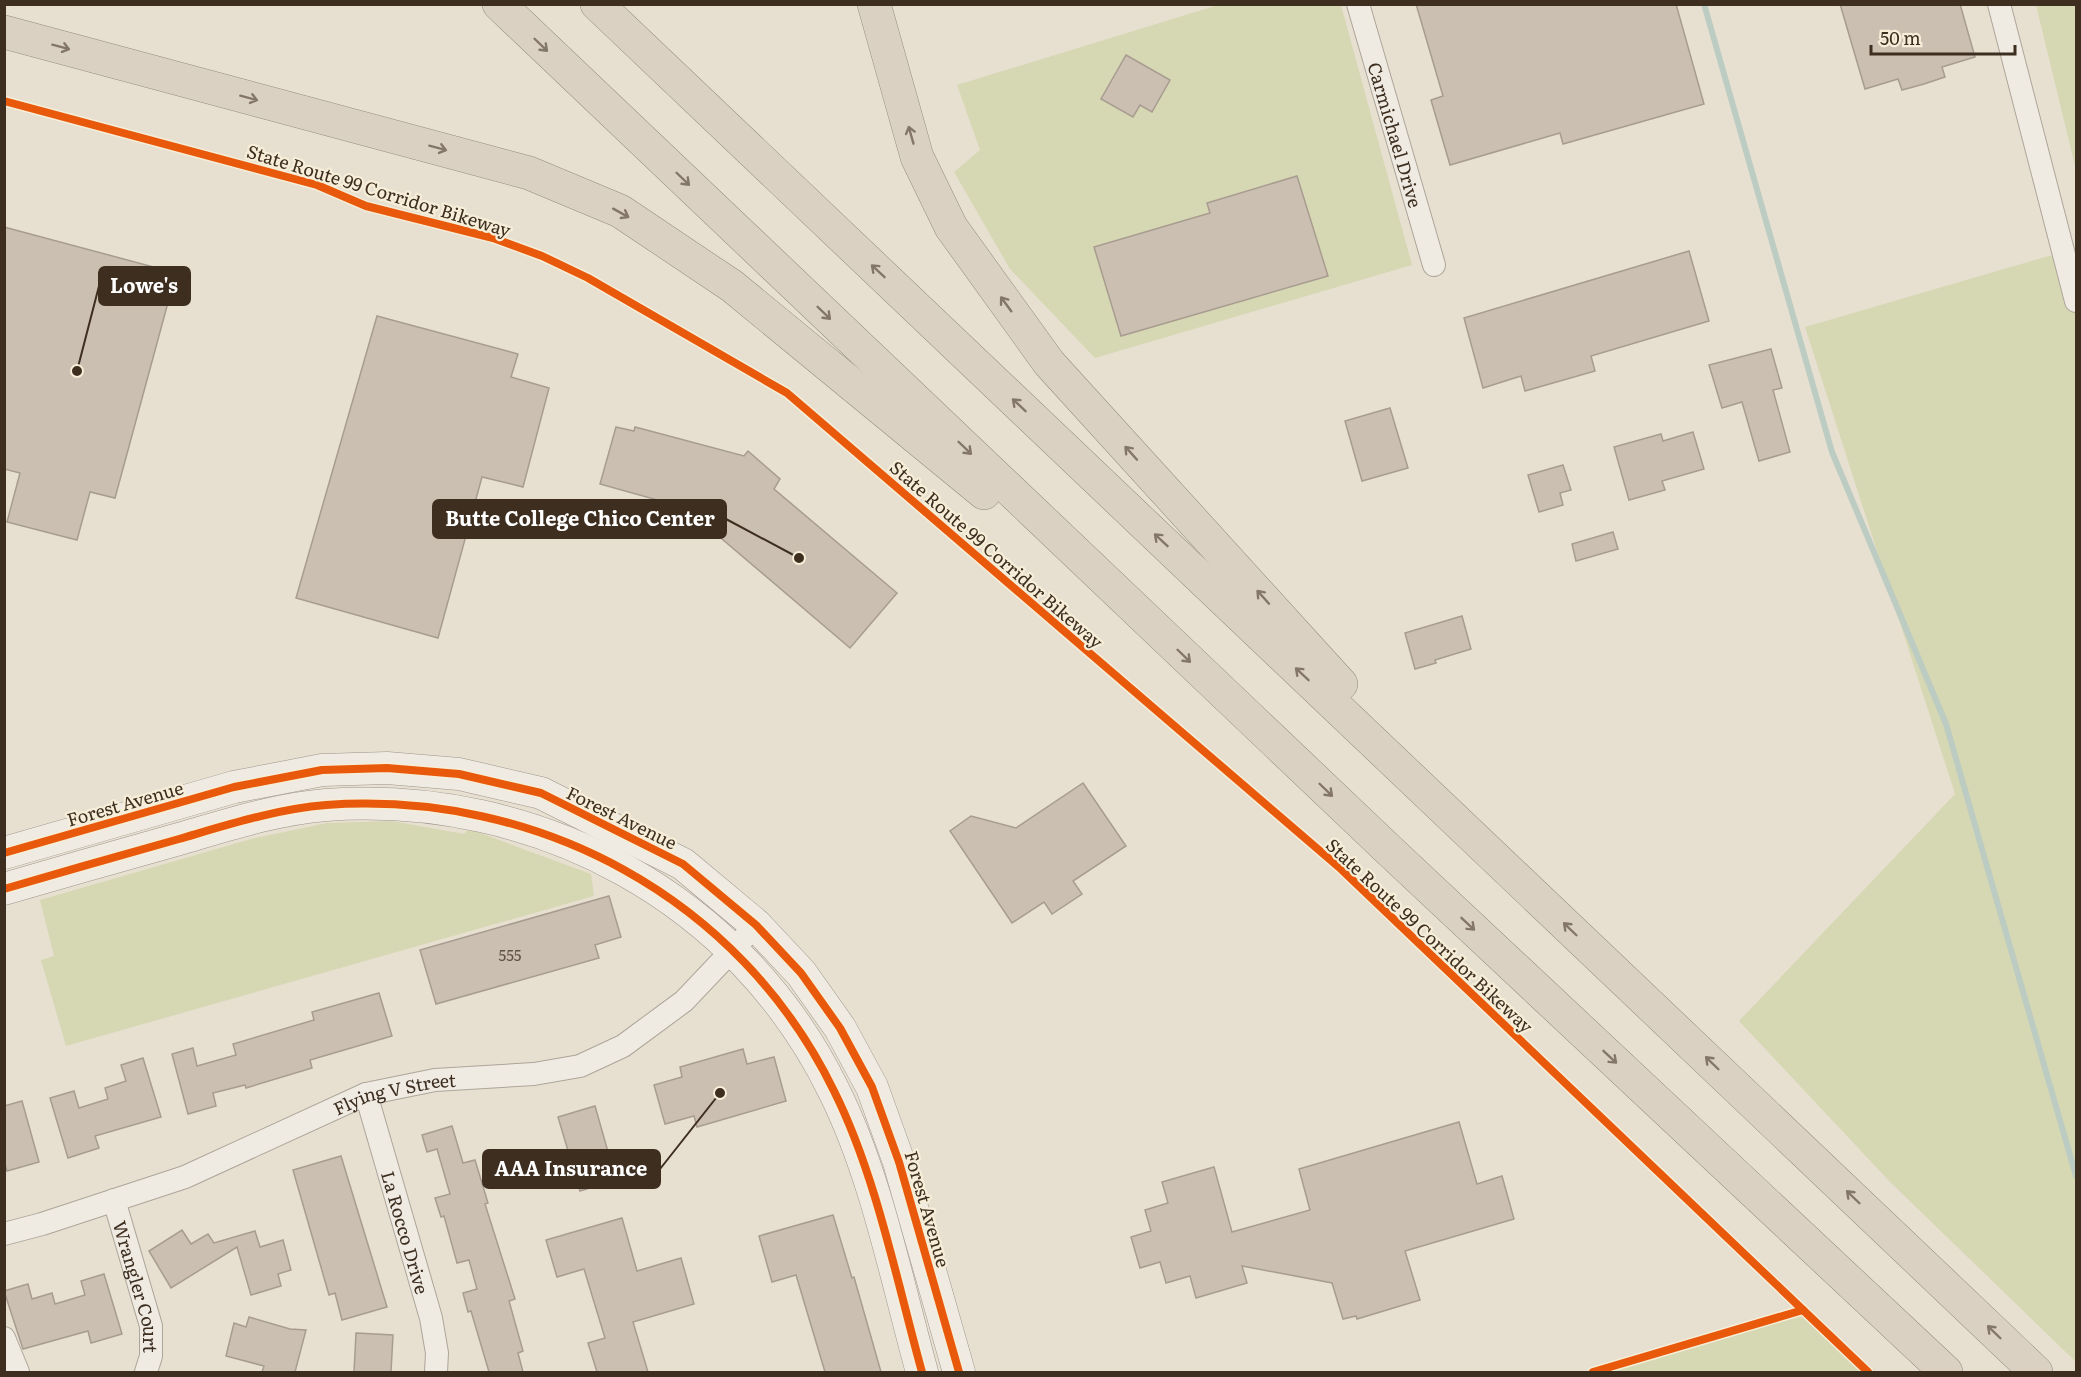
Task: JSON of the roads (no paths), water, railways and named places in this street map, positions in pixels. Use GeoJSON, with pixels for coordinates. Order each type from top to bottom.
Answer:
{"type":"FeatureCollection","features":[{"type":"Feature","properties":{"kind":"highway"},"geometry":{"type":"LineString","coordinates":[[499,4],[1142,615],[1946,1372]]}},
{"type":"Feature","properties":{"kind":"highway"},"geometry":{"type":"LineString","coordinates":[[597,4],[2036,1372]]}},
{"type":"Feature","properties":{"kind":"highway"},"geometry":{"type":"LineString","coordinates":[[874,4],[917,157],[951,227],[1049,363],[1366,710],[1406,772]]}},
{"type":"Feature","properties":{"kind":"highway"},"geometry":{"type":"LineString","coordinates":[[4,32],[529,172],[620,211],[732,286],[993,500],[1142,615]]}},
{"type":"Feature","properties":{"kind":"street","name":"Carmichael Drive"},"geometry":{"type":"LineString","coordinates":[[1358,4],[1434,265]]}},
{"type":"Feature","properties":{"kind":"street"},"geometry":{"type":"LineString","coordinates":[[2000,4],[2076,300]]}},
{"type":"Feature","properties":{"kind":"street","name":"Forest Avenue"},"geometry":{"type":"LineString","coordinates":[[4,853],[234,787],[322,770],[387,768],[459,774],[541,793],[683,864],[756,925],[801,973],[840,1028],[872,1087],[899,1162],[959,1372]]}},
{"type":"Feature","properties":{"kind":"street"},"geometry":{"type":"LineString","coordinates":[[4,889],[249,819],[323,806],[403,804],[483,815],[573,843],[631,872],[680,905],[732,950],[767,988],[804,1037],[835,1092],[855,1142],[922,1372]]}},
{"type":"Feature","properties":{"kind":"street","name":"Flying V Street"},"geometry":{"type":"LineString","coordinates":[[4,1234],[185,1177],[366,1094],[435,1080],[534,1074],[580,1066],[624,1046],[684,1001],[756,925]]}},
{"type":"Feature","properties":{"kind":"street","name":"La Rocco Drive"},"geometry":{"type":"LineString","coordinates":[[366,1094],[431,1318],[436,1372]]}},
{"type":"Feature","properties":{"kind":"street","name":"Wrangler Court"},"geometry":{"type":"LineString","coordinates":[[114,1200],[151,1326],[151,1356],[146,1372]]}},
{"type":"Feature","properties":{"kind":"street"},"geometry":{"type":"LineString","coordinates":[[4,1338],[18,1372]]}},
{"type":"Feature","properties":{"kind":"waterway"},"geometry":{"type":"LineString","coordinates":[[1704,4],[1832,452],[1946,724],[2076,1176]]}},
{"type":"Feature","properties":{"kind":"place","name":"Lowe's"},"geometry":{"type":"Point","coordinates":[77,371]}},
{"type":"Feature","properties":{"kind":"place","name":"Butte College Chico Center"},"geometry":{"type":"Point","coordinates":[799,558]}},
{"type":"Feature","properties":{"kind":"place","name":"AAA Insurance"},"geometry":{"type":"Point","coordinates":[720,1093]}}]}
